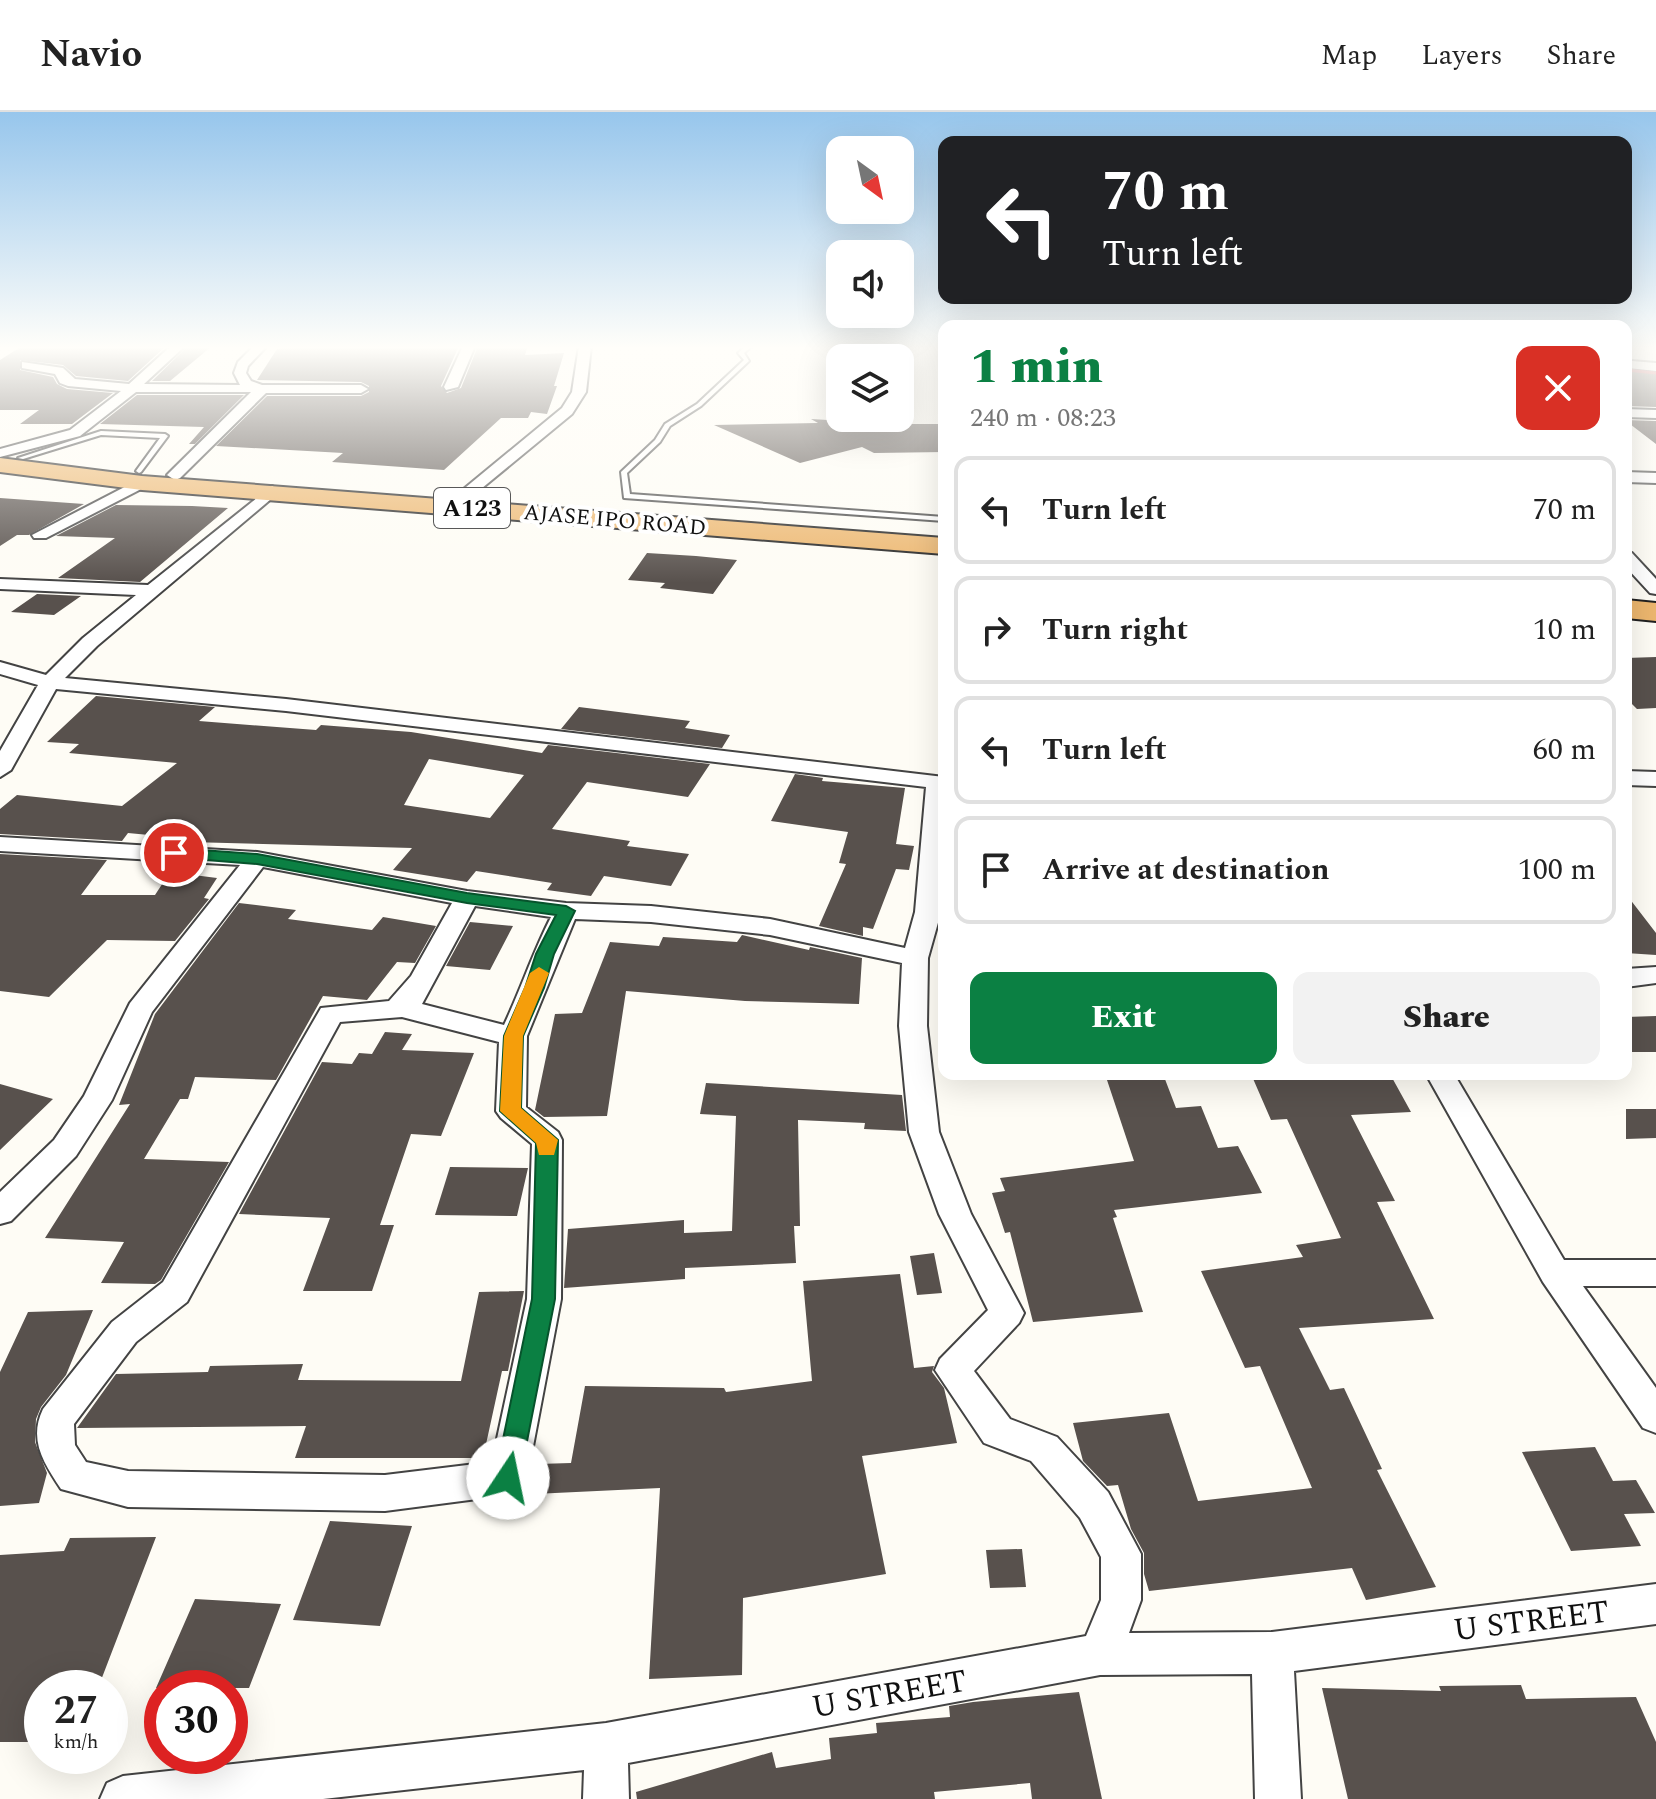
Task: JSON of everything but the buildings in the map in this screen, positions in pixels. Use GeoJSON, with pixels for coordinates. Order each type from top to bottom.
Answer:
{"type":"FeatureCollection","features":[{"type":"Feature","properties":{"kind":"highway","name":"AJASE IPO ROAD"},"geometry":{"type":"LineString","coordinates":[[5,457],[140,477],[272,491],[938,546]]}},
{"type":"Feature","properties":{"kind":"highway","name":"AJASE IPO ROAD"},"geometry":{"type":"LineString","coordinates":[[140,477],[175,475],[465,495],[938,534]]}},
{"type":"Feature","properties":{"kind":"highway"},"geometry":{"type":"LineString","coordinates":[[1632,594],[1656,596]]}},
{"type":"Feature","properties":{"kind":"highway"},"geometry":{"type":"LineString","coordinates":[[1632,610],[1656,612]]}},
{"type":"Feature","properties":{"kind":"street"},"geometry":{"type":"LineString","coordinates":[[5,457],[75,433],[85,425]]}},
{"type":"Feature","properties":{"kind":"street"},"geometry":{"type":"LineString","coordinates":[[175,475],[226,425]]}},
{"type":"Feature","properties":{"kind":"street"},"geometry":{"type":"LineString","coordinates":[[465,495],[550,425]]}},
{"type":"Feature","properties":{"kind":"street"},"geometry":{"type":"LineString","coordinates":[[40,535],[140,477]]}},
{"type":"Feature","properties":{"kind":"street"},"geometry":{"type":"LineString","coordinates":[[1632,477],[1656,478]]}},
{"type":"Feature","properties":{"kind":"street"},"geometry":{"type":"LineString","coordinates":[[0,770],[16,737],[38,708],[50,682],[90,642],[272,491]]}},
{"type":"Feature","properties":{"kind":"street"},"geometry":{"type":"LineString","coordinates":[[1632,563],[1656,589]]}},
{"type":"Feature","properties":{"kind":"street"},"geometry":{"type":"LineString","coordinates":[[0,584],[151,590]]}},
{"type":"Feature","properties":{"kind":"street"},"geometry":{"type":"LineString","coordinates":[[0,668],[50,682],[286,705],[938,782]]}},
{"type":"Feature","properties":{"kind":"street"},"geometry":{"type":"LineString","coordinates":[[1632,778],[1656,779]]}},
{"type":"Feature","properties":{"kind":"street"},"geometry":{"type":"LineString","coordinates":[[0,844],[257,859],[467,898],[566,911],[651,914],[770,927],[915,958]]}},
{"type":"Feature","properties":{"kind":"street"},"geometry":{"type":"LineString","coordinates":[[938,848],[936,913],[915,958],[913,1026],[924,1132],[955,1214],[1007,1313],[953,1370],[997,1431],[1044,1449],[1094,1505],[1121,1554],[1121,1600],[1100,1654]]}},
{"type":"Feature","properties":{"kind":"street"},"geometry":{"type":"LineString","coordinates":[[0,1212],[65,1148],[97,1100],[140,1009],[257,859]]}},
{"type":"Feature","properties":{"kind":"street"},"geometry":{"type":"LineString","coordinates":[[467,898],[406,1009],[513,1036]]}},
{"type":"Feature","properties":{"kind":"street"},"geometry":{"type":"LineString","coordinates":[[422,980],[397,1009],[331,1014],[175,1292],[124,1332],[56,1420],[56,1449],[74,1477],[128,1489],[385,1493],[508,1478],[544,1299],[547,1140],[511,1111],[513,1036],[535,988],[545,954],[566,911]]}},
{"type":"Feature","properties":{"kind":"street"},"geometry":{"type":"LineString","coordinates":[[1632,977],[1656,975]]}},
{"type":"Feature","properties":{"kind":"street"},"geometry":{"type":"LineString","coordinates":[[1443,1080],[1555,1273],[1656,1417]]}},
{"type":"Feature","properties":{"kind":"street"},"geometry":{"type":"LineString","coordinates":[[1555,1273],[1656,1273]]}},
{"type":"Feature","properties":{"kind":"street","name":"U STREET"},"geometry":{"type":"LineString","coordinates":[[123,1799],[606,1745],[1100,1654],[1272,1653],[1656,1604]]}},
{"type":"Feature","properties":{"kind":"street"},"geometry":{"type":"LineString","coordinates":[[1272,1653],[1278,1799]]}},
{"type":"Feature","properties":{"kind":"street"},"geometry":{"type":"LineString","coordinates":[[606,1745],[606,1799]]}},
{"type":"Feature","properties":{"kind":"lane"},"geometry":{"type":"LineString","coordinates":[[667,425],[658,441],[623,473],[627,496],[938,519]]}},
{"type":"Feature","properties":{"kind":"lane"},"geometry":{"type":"LineString","coordinates":[[5,457],[101,433],[165,436],[167,438],[140,477]]}},
{"type":"Feature","properties":{"kind":"slow traffic"},"geometry":{"type":"LineString","coordinates":[[539,973],[513,1036],[511,1111],[547,1140],[547,1149]]}},
{"type":"Feature","properties":{"kind":"route"},"geometry":{"type":"LineString","coordinates":[[174,853],[257,859],[467,898],[566,911],[545,954],[535,988],[513,1036],[511,1111],[547,1140],[544,1299],[508,1478]]}}]}
